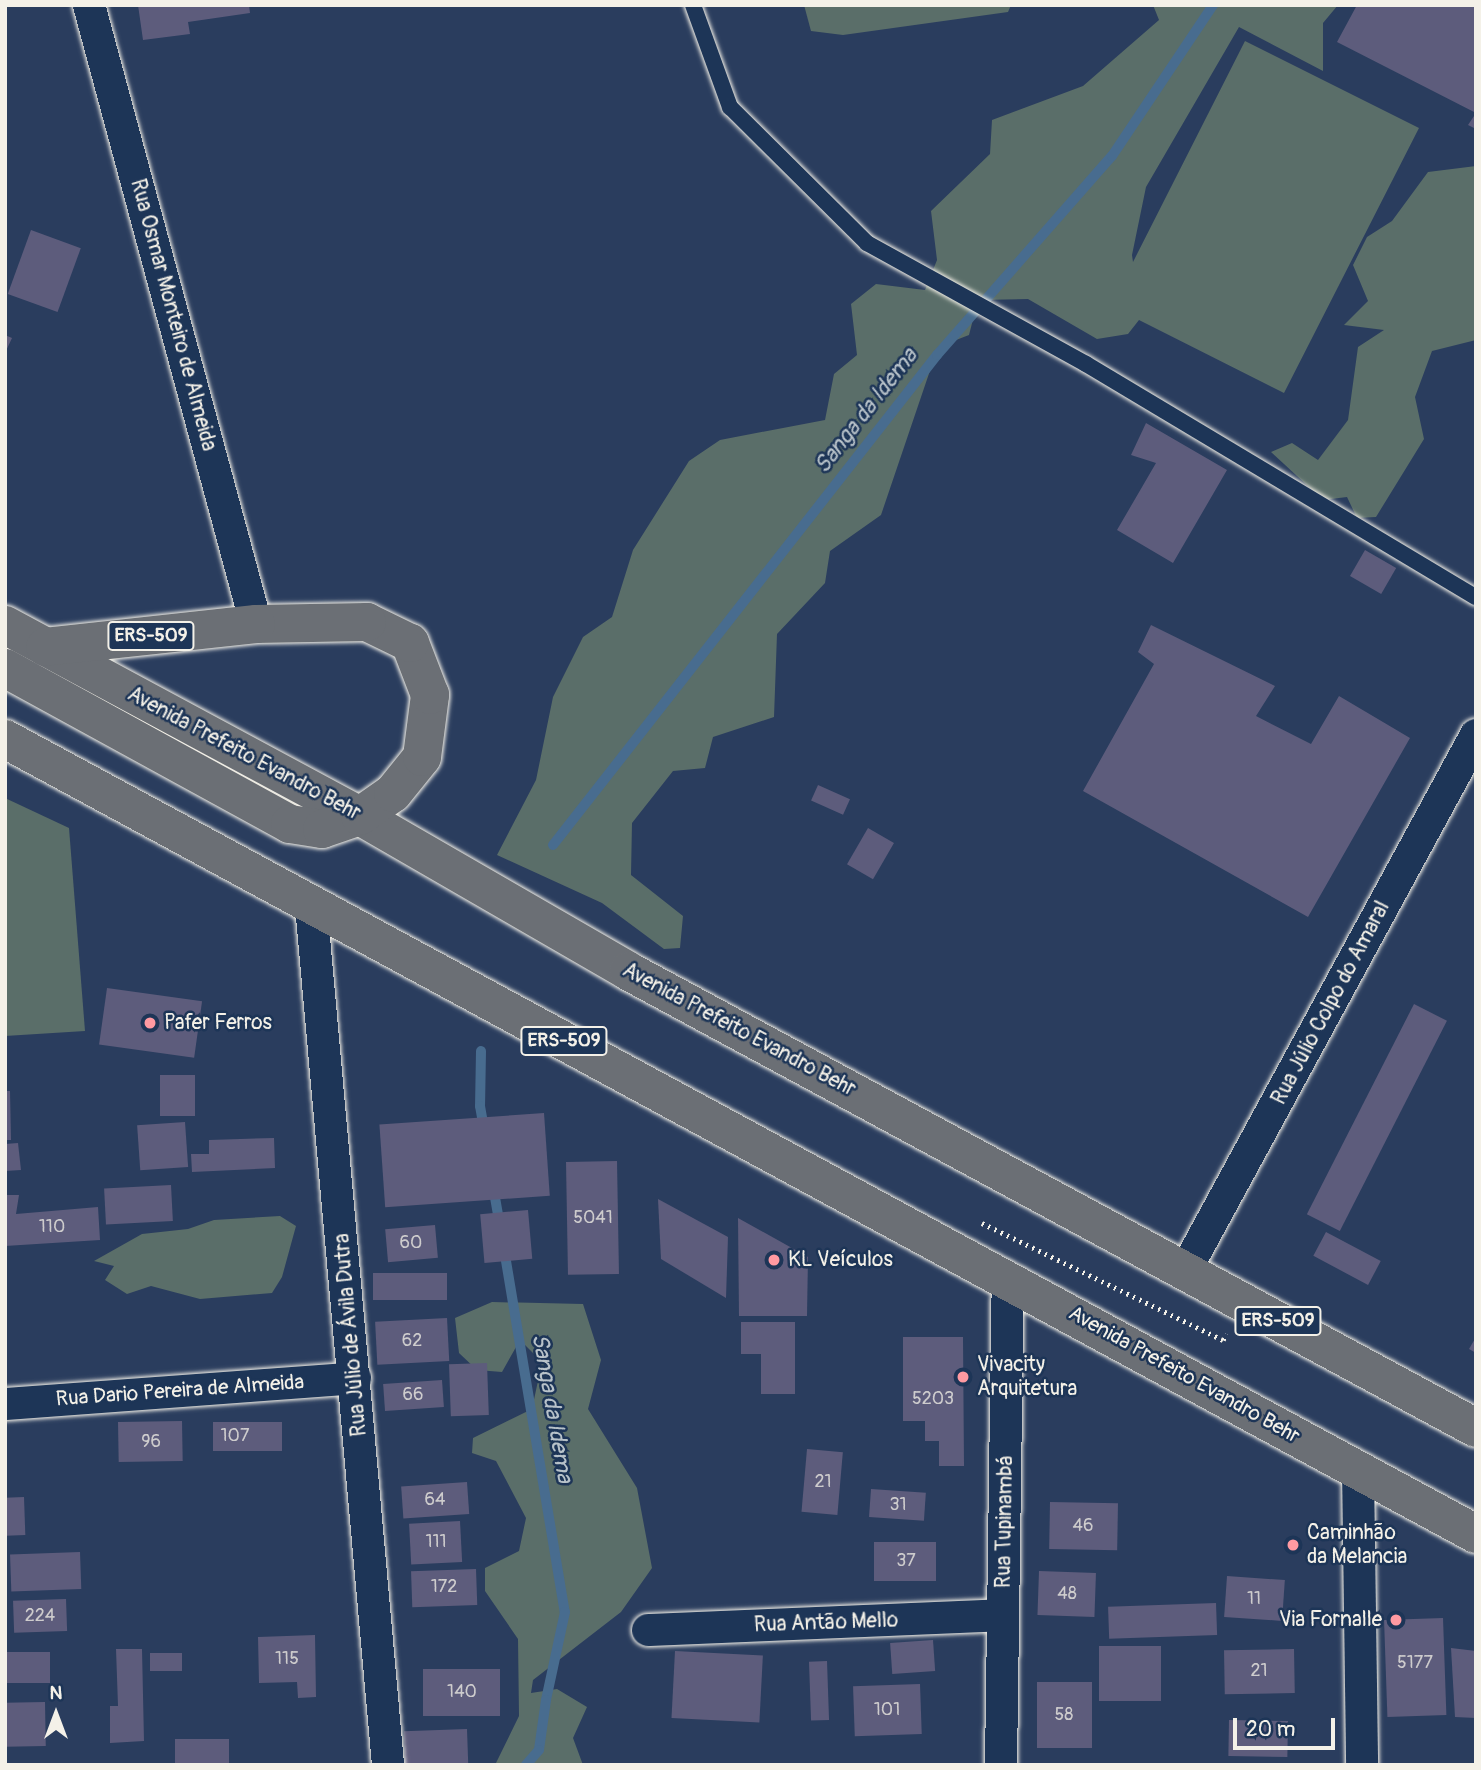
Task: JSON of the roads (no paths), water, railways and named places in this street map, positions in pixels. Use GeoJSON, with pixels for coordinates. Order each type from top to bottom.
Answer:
{"type":"FeatureCollection","features":[{"type":"Feature","properties":{"kind":"highway","name":"ERS-509"},"geometry":{"type":"LineString","coordinates":[[5,668],[290,824],[322,830],[360,816],[393,793],[422,757],[430,695],[410,643],[367,622],[256,624],[45,647]]}},
{"type":"Feature","properties":{"kind":"highway","name":"Avenida Prefeito Evandro Behr"},"geometry":{"type":"LineString","coordinates":[[5,625],[360,816],[628,971],[1476,1428]]}},
{"type":"Feature","properties":{"kind":"highway","name":"Avenida Prefeito Evandro Behr"},"geometry":{"type":"LineString","coordinates":[[5,738],[1476,1534]]}},
{"type":"Feature","properties":{"kind":"street","name":"Rua Osmar Monteiro de Almeida"},"geometry":{"type":"LineString","coordinates":[[89,5],[256,624]]}},
{"type":"Feature","properties":{"kind":"street","name":"Rua Júlio Colpo do Amaral"},"geometry":{"type":"LineString","coordinates":[[1185,1271],[1476,735]]}},
{"type":"Feature","properties":{"kind":"street","name":"Rua Júlio de Ávila Dutra"},"geometry":{"type":"LineString","coordinates":[[311,905],[388,1765]]}},
{"type":"Feature","properties":{"kind":"street","name":"Rua Tupinambá"},"geometry":{"type":"LineString","coordinates":[[1001,1765],[1008,1279]]}},
{"type":"Feature","properties":{"kind":"street","name":"Rua Dario Pereira de Almeida"},"geometry":{"type":"LineString","coordinates":[[5,1404],[355,1378]]}},
{"type":"Feature","properties":{"kind":"street"},"geometry":{"type":"LineString","coordinates":[[1359,1470],[1362,1765]]}},
{"type":"Feature","properties":{"kind":"street","name":"Rua Antão Mello"},"geometry":{"type":"LineString","coordinates":[[648,1630],[1003,1615]]}},
{"type":"Feature","properties":{"kind":"lane"},"geometry":{"type":"LineString","coordinates":[[693,5],[730,107],[867,243],[1086,364],[1476,597]]}},
{"type":"Feature","properties":{"kind":"waterway","name":"Sanga da Idema"},"geometry":{"type":"LineString","coordinates":[[553,845],[937,355],[1112,156],[1213,5]]}},
{"type":"Feature","properties":{"kind":"waterway","name":"Sanga da Idema"},"geometry":{"type":"LineString","coordinates":[[481,1051],[480,1106],[484,1129]]}},
{"type":"Feature","properties":{"kind":"waterway","name":"Sanga da Idema"},"geometry":{"type":"LineString","coordinates":[[493,1186],[500,1226]]}},
{"type":"Feature","properties":{"kind":"waterway","name":"Sanga da Idema"},"geometry":{"type":"LineString","coordinates":[[504,1249],[565,1612],[546,1700],[539,1750],[526,1765]]}},
{"type":"Feature","properties":{"kind":"place","name":"Pafer Ferros"},"geometry":{"type":"Point","coordinates":[150,1023]}},
{"type":"Feature","properties":{"kind":"place","name":"KL Veículos"},"geometry":{"type":"Point","coordinates":[774,1260]}},
{"type":"Feature","properties":{"kind":"place","name":"Vivacity Arquitetura"},"geometry":{"type":"Point","coordinates":[963,1377]}},
{"type":"Feature","properties":{"kind":"place","name":"Caminhão da Melancia"},"geometry":{"type":"Point","coordinates":[1293,1545]}},
{"type":"Feature","properties":{"kind":"place","name":"Via Fornalle"},"geometry":{"type":"Point","coordinates":[1396,1620]}}]}
